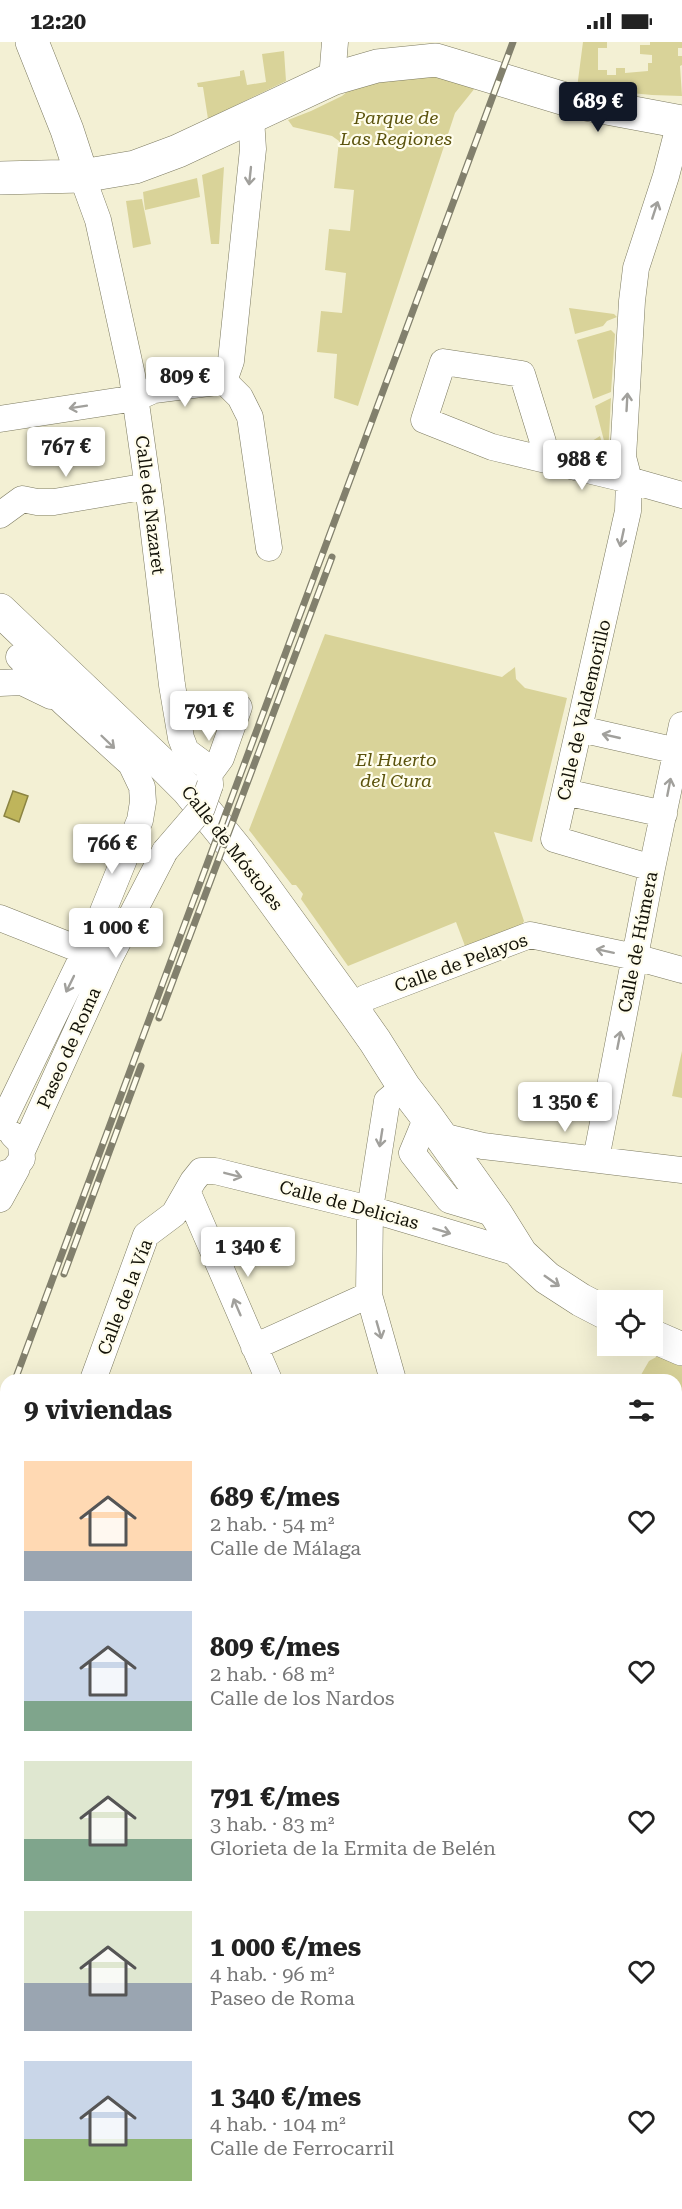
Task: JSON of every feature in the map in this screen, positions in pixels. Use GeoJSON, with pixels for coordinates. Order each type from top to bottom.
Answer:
{"type":"FeatureCollection","features":[{"type":"Feature","properties":{"kind":"main road","name":"Calle de Nazaret"},"geometry":{"type":"LineString","coordinates":[[32,42],[67,130],[82,176]]}},
{"type":"Feature","properties":{"kind":"main road"},"geometry":{"type":"LineString","coordinates":[[0,177],[82,176],[135,167],[178,151],[332,79],[377,66],[436,60],[575,102],[681,122]]}},
{"type":"Feature","properties":{"kind":"main road","name":"Calle de Móstoles"},"geometry":{"type":"LineString","coordinates":[[0,610],[18,656],[188,790],[239,853],[357,1014],[404,1087],[496,1214],[521,1254],[547,1278],[597,1308]]}},
{"type":"Feature","properties":{"kind":"main road"},"geometry":{"type":"LineString","coordinates":[[663,1341],[682,1349]]}},
{"type":"Feature","properties":{"kind":"street"},"geometry":{"type":"LineString","coordinates":[[332,79],[335,42]]}},
{"type":"Feature","properties":{"kind":"street"},"geometry":{"type":"LineString","coordinates":[[224,381],[231,361],[252,160],[251,117]]}},
{"type":"Feature","properties":{"kind":"street","name":"Calle de Valdemorillo"},"geometry":{"type":"LineString","coordinates":[[652,868],[555,839],[628,511],[629,480],[623,457],[636,268],[681,122]]}},
{"type":"Feature","properties":{"kind":"street","name":"Calle de Nazaret"},"geometry":{"type":"LineString","coordinates":[[82,176],[98,220],[136,398],[181,738],[186,751],[209,768],[210,779]]}},
{"type":"Feature","properties":{"kind":"street"},"geometry":{"type":"LineString","coordinates":[[545,459],[543,442],[522,374],[443,362],[424,420],[492,447],[682,495]]}},
{"type":"Feature","properties":{"kind":"street"},"geometry":{"type":"LineString","coordinates":[[0,419],[136,398],[154,390],[224,381]]}},
{"type":"Feature","properties":{"kind":"street"},"geometry":{"type":"LineString","coordinates":[[224,381],[240,397],[250,417],[269,549]]}},
{"type":"Feature","properties":{"kind":"street"},"geometry":{"type":"LineString","coordinates":[[0,514],[22,499],[54,502],[148,486]]}},
{"type":"Feature","properties":{"kind":"street"},"geometry":{"type":"LineString","coordinates":[[18,656],[64,704],[131,764],[142,787],[143,802],[140,820],[91,941],[98,984]]}},
{"type":"Feature","properties":{"kind":"street"},"geometry":{"type":"LineString","coordinates":[[0,682],[22,682],[64,704]]}},
{"type":"Feature","properties":{"kind":"street","name":"Paseo de Roma"},"geometry":{"type":"LineString","coordinates":[[0,1127],[91,941],[134,883],[202,808],[210,779],[221,758],[239,707]]}},
{"type":"Feature","properties":{"kind":"street","name":"Calle de Húmera"},"geometry":{"type":"LineString","coordinates":[[596,1159],[652,868],[679,751],[682,725]]}},
{"type":"Feature","properties":{"kind":"street"},"geometry":{"type":"LineString","coordinates":[[580,729],[679,751]]}},
{"type":"Feature","properties":{"kind":"street"},"geometry":{"type":"LineString","coordinates":[[565,792],[664,814]]}},
{"type":"Feature","properties":{"kind":"street","name":"Paseo de Roma"},"geometry":{"type":"LineString","coordinates":[[0,1199],[13,1164],[98,984],[165,851]]}},
{"type":"Feature","properties":{"kind":"street"},"geometry":{"type":"LineString","coordinates":[[0,918],[91,941]]}},
{"type":"Feature","properties":{"kind":"street","name":"Calle de Pelayos"},"geometry":{"type":"LineString","coordinates":[[357,1014],[365,998],[530,935],[635,957],[682,970]]}},
{"type":"Feature","properties":{"kind":"street"},"geometry":{"type":"LineString","coordinates":[[391,1374],[369,1295],[370,1209],[387,1101],[404,1087]]}},
{"type":"Feature","properties":{"kind":"street"},"geometry":{"type":"LineString","coordinates":[[434,1127],[483,1146],[682,1170]]}},
{"type":"Feature","properties":{"kind":"street"},"geometry":{"type":"LineString","coordinates":[[0,1132],[14,1135],[18,1139],[13,1164]]}},
{"type":"Feature","properties":{"kind":"street","name":"Calle de Delicias"},"geometry":{"type":"LineString","coordinates":[[188,1193],[193,1181],[201,1172],[215,1171],[370,1209],[521,1254]]}},
{"type":"Feature","properties":{"kind":"street"},"geometry":{"type":"LineString","coordinates":[[188,1193],[266,1374]]}},
{"type":"Feature","properties":{"kind":"street","name":"Calle de la Vía"},"geometry":{"type":"LineString","coordinates":[[95,1374],[146,1235],[174,1214],[188,1193]]}},
{"type":"Feature","properties":{"kind":"street"},"geometry":{"type":"LineString","coordinates":[[254,1347],[369,1295]]}},
{"type":"Feature","properties":{"kind":"green space"},"geometry":{"type":"Polygon","coordinates":[[[583,42],[607,42],[607,48],[598,48],[598,70],[607,70],[607,75],[616,75],[616,68],[625,68],[625,73],[648,71],[648,63],[652,63],[652,55],[640,54],[640,45],[650,45],[650,42],[682,42],[682,48],[678,48],[678,56],[682,56],[680,66],[682,96],[577,88],[583,42]]]}},
{"type":"Feature","properties":{"kind":"green space"},"geometry":{"type":"Polygon","coordinates":[[[284,51],[286,81],[208,119],[203,87],[198,87],[197,83],[240,76],[240,71],[244,70],[247,85],[266,82],[262,54],[284,51]]]}},
{"type":"Feature","properties":{"kind":"green space","name":"Parque de Las Regiones"},"geometry":{"type":"Polygon","coordinates":[[[444,76],[479,83],[455,113],[358,406],[334,398],[337,354],[317,352],[321,311],[342,313],[346,273],[325,270],[329,229],[350,231],[354,190],[334,188],[339,141],[332,136],[293,127],[288,120],[342,96],[358,83],[444,76]]]}},
{"type":"Feature","properties":{"kind":"green space"},"geometry":{"type":"Polygon","coordinates":[[[224,167],[219,244],[211,244],[202,175],[224,167]]]}},
{"type":"Feature","properties":{"kind":"green space"},"geometry":{"type":"Polygon","coordinates":[[[197,178],[200,197],[145,210],[143,192],[197,178]]]}},
{"type":"Feature","properties":{"kind":"green space"},"geometry":{"type":"Polygon","coordinates":[[[142,199],[151,244],[133,248],[126,201],[142,199]]]}},
{"type":"Feature","properties":{"kind":"green space"},"geometry":{"type":"Polygon","coordinates":[[[569,308],[614,314],[617,317],[607,321],[603,326],[575,334],[569,308]]]}},
{"type":"Feature","properties":{"kind":"green space"},"geometry":{"type":"Polygon","coordinates":[[[611,330],[615,334],[611,392],[593,399],[577,340],[611,330]]]}},
{"type":"Feature","properties":{"kind":"green space"},"geometry":{"type":"Polygon","coordinates":[[[611,398],[608,456],[595,406],[611,398]]]}},
{"type":"Feature","properties":{"kind":"green space"},"geometry":{"type":"Polygon","coordinates":[[[600,436],[607,459],[579,445],[600,436]]]}},
{"type":"Feature","properties":{"kind":"green space","name":"El Huerto del Cura"},"geometry":{"type":"Polygon","coordinates":[[[325,634],[502,677],[515,667],[516,679],[525,688],[567,698],[532,842],[494,832],[524,921],[522,925],[465,946],[456,922],[348,966],[301,899],[303,894],[296,885],[292,885],[249,830],[325,634]]]}},
{"type":"Feature","properties":{"kind":"green space"},"geometry":{"type":"Polygon","coordinates":[[[682,1051],[682,1098],[672,1096],[682,1051]]]}},
{"type":"Feature","properties":{"kind":"green space"},"geometry":{"type":"Polygon","coordinates":[[[658,1356],[682,1363],[682,1374],[641,1374],[649,1361],[658,1356]]]}},
{"type":"Feature","properties":{"kind":"shaded area"},"geometry":{"type":"Polygon","coordinates":[[[13,791],[28,796],[19,822],[4,816],[13,791]]]}},
{"type":"Feature","properties":{"kind":"railway"},"geometry":{"type":"LineString","coordinates":[[17,1374],[513,42]]}},
{"type":"Feature","properties":{"kind":"railway"},"geometry":{"type":"LineString","coordinates":[[159,1018],[332,557]]}},
{"type":"Feature","properties":{"kind":"railway"},"geometry":{"type":"LineString","coordinates":[[64,1274],[141,1066]]}}]}
